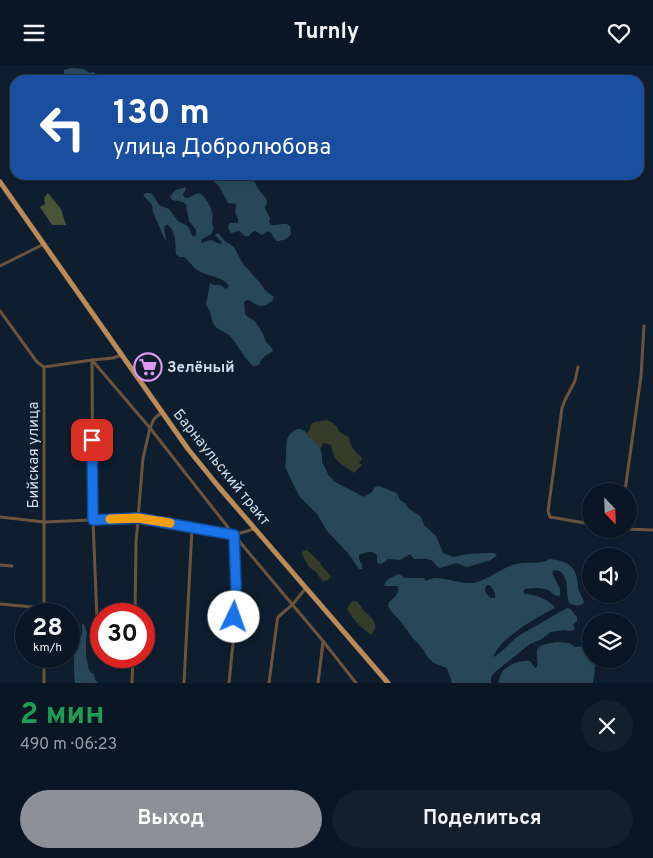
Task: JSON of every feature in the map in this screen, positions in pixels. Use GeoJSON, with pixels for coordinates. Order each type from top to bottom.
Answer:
{"type":"FeatureCollection","features":[{"type":"Feature","properties":{"kind":"main road","name":"Барнаульский тракт"},"geometry":{"type":"LineString","coordinates":[[0,182],[188,449],[388,683]]}},
{"type":"Feature","properties":{"kind":"street"},"geometry":{"type":"LineString","coordinates":[[0,266],[44,244]]}},
{"type":"Feature","properties":{"kind":"street"},"geometry":{"type":"LineString","coordinates":[[0,311],[37,363],[44,367],[113,358],[121,355]]}},
{"type":"Feature","properties":{"kind":"street"},"geometry":{"type":"LineString","coordinates":[[626,483],[641,375],[644,325]]}},
{"type":"Feature","properties":{"kind":"street"},"geometry":{"type":"LineString","coordinates":[[92,360],[356,683]]}},
{"type":"Feature","properties":{"kind":"street"},"geometry":{"type":"LineString","coordinates":[[92,360],[93,520],[96,603]]}},
{"type":"Feature","properties":{"kind":"street","name":"Бийская улица"},"geometry":{"type":"LineString","coordinates":[[44,367],[44,603]]}},
{"type":"Feature","properties":{"kind":"street"},"geometry":{"type":"LineString","coordinates":[[578,367],[575,381],[562,408],[548,511],[550,517],[582,522]]}},
{"type":"Feature","properties":{"kind":"street"},"geometry":{"type":"LineString","coordinates":[[135,603],[136,543],[143,458],[154,419],[162,412]]}},
{"type":"Feature","properties":{"kind":"street"},"geometry":{"type":"LineString","coordinates":[[0,517],[44,522],[138,518],[234,535],[255,529]]}},
{"type":"Feature","properties":{"kind":"street"},"geometry":{"type":"LineString","coordinates":[[184,683],[192,527]]}},
{"type":"Feature","properties":{"kind":"street"},"geometry":{"type":"LineString","coordinates":[[638,529],[653,530]]}},
{"type":"Feature","properties":{"kind":"street"},"geometry":{"type":"LineString","coordinates":[[229,683],[236,587],[234,535]]}},
{"type":"Feature","properties":{"kind":"street"},"geometry":{"type":"LineString","coordinates":[[0,565],[12,566]]}},
{"type":"Feature","properties":{"kind":"street"},"geometry":{"type":"LineString","coordinates":[[270,683],[276,622],[278,617],[292,605],[306,587]]}},
{"type":"Feature","properties":{"kind":"street"},"geometry":{"type":"LineString","coordinates":[[0,605],[15,606]]}},
{"type":"Feature","properties":{"kind":"street"},"geometry":{"type":"LineString","coordinates":[[318,683],[323,641]]}},
{"type":"Feature","properties":{"kind":"street"},"geometry":{"type":"LineString","coordinates":[[44,668],[44,683]]}},
{"type":"Feature","properties":{"kind":"street"},"geometry":{"type":"LineString","coordinates":[[132,683],[133,668]]}},
{"type":"Feature","properties":{"kind":"green space"},"geometry":{"type":"Polygon","coordinates":[[[48,193],[61,209],[66,225],[52,225],[40,207],[45,204],[44,198],[48,193]]]}},
{"type":"Feature","properties":{"kind":"green space"},"geometry":{"type":"Polygon","coordinates":[[[326,420],[334,424],[339,432],[349,437],[350,443],[362,459],[359,463],[362,465],[354,473],[336,459],[331,445],[323,443],[319,454],[324,472],[333,479],[336,486],[363,497],[371,493],[372,535],[295,442],[309,431],[311,424],[326,420]]]}},
{"type":"Feature","properties":{"kind":"green space"},"geometry":{"type":"Polygon","coordinates":[[[307,550],[331,576],[329,579],[323,582],[316,572],[309,567],[302,554],[303,551],[307,550]]]}},
{"type":"Feature","properties":{"kind":"green space"},"geometry":{"type":"Polygon","coordinates":[[[351,602],[358,602],[374,622],[375,628],[371,635],[347,609],[351,602]]]}},
{"type":"Feature","properties":{"kind":"water"},"geometry":{"type":"Polygon","coordinates":[[[72,68],[83,69],[99,75],[65,75],[64,70],[72,68]]]}},
{"type":"Feature","properties":{"kind":"water"},"geometry":{"type":"Polygon","coordinates":[[[212,180],[254,180],[267,200],[265,208],[271,225],[288,225],[290,226],[291,234],[281,241],[276,241],[268,231],[262,235],[255,231],[249,236],[245,236],[239,231],[231,233],[228,226],[230,223],[238,223],[235,212],[236,204],[228,203],[219,186],[212,180]]]}},
{"type":"Feature","properties":{"kind":"water"},"geometry":{"type":"Polygon","coordinates":[[[186,187],[183,194],[184,197],[188,198],[198,193],[201,194],[212,212],[214,228],[211,234],[201,240],[202,243],[211,240],[222,244],[215,235],[218,233],[234,247],[243,264],[265,290],[274,297],[272,301],[263,306],[258,306],[248,300],[244,302],[245,314],[255,321],[273,351],[264,357],[258,365],[253,366],[231,337],[217,328],[212,320],[206,304],[210,283],[220,285],[226,289],[229,286],[227,283],[200,272],[184,257],[176,255],[175,239],[171,228],[168,225],[164,226],[166,242],[153,212],[152,205],[143,195],[150,193],[153,195],[159,205],[169,209],[178,221],[189,228],[195,237],[196,230],[189,221],[186,205],[183,202],[172,200],[170,196],[176,190],[186,187]]]}},
{"type":"Feature","properties":{"kind":"water"},"geometry":{"type":"Polygon","coordinates":[[[297,429],[305,431],[308,437],[318,444],[322,454],[322,462],[331,480],[364,497],[371,493],[375,487],[379,486],[397,493],[400,500],[421,517],[424,525],[436,536],[443,553],[454,557],[467,554],[494,553],[497,555],[491,560],[467,567],[456,563],[440,568],[431,560],[414,559],[410,554],[400,560],[388,559],[381,564],[377,563],[377,555],[369,552],[359,555],[362,569],[359,569],[348,553],[327,531],[317,514],[299,496],[286,469],[288,437],[297,429]]]}},
{"type":"Feature","properties":{"kind":"water"},"geometry":{"type":"Polygon","coordinates":[[[550,559],[568,564],[576,574],[583,603],[581,605],[573,605],[569,603],[565,578],[560,571],[554,570],[552,573],[560,589],[560,596],[539,588],[525,589],[523,592],[550,602],[555,608],[511,635],[503,642],[493,657],[520,635],[567,608],[577,617],[577,621],[573,625],[575,629],[551,632],[530,644],[495,672],[491,677],[491,683],[452,683],[447,668],[434,663],[428,658],[423,649],[388,606],[389,602],[398,593],[398,586],[384,585],[388,579],[399,574],[405,578],[424,578],[426,581],[438,578],[473,583],[516,564],[550,559]],[[487,585],[485,589],[491,598],[495,598],[495,593],[490,585],[487,585]]]}},
{"type":"Feature","properties":{"kind":"water"},"geometry":{"type":"Polygon","coordinates":[[[84,624],[87,633],[86,657],[89,670],[94,674],[95,680],[98,683],[75,683],[74,668],[80,668],[82,625],[84,624]]]}},
{"type":"Feature","properties":{"kind":"water"},"geometry":{"type":"Polygon","coordinates":[[[557,642],[569,643],[575,647],[582,647],[582,668],[595,668],[593,683],[498,683],[503,671],[515,663],[530,661],[535,668],[537,667],[537,650],[544,645],[557,642]]]}},
{"type":"Feature","properties":{"kind":"slow traffic"},"geometry":{"type":"LineString","coordinates":[[110,519],[138,518],[170,523]]}},
{"type":"Feature","properties":{"kind":"place","name":"Зелёный"},"geometry":{"type":"Point","coordinates":[148,367]}},
{"type":"Feature","properties":{"kind":"route"},"geometry":{"type":"LineString","coordinates":[[92,440],[93,520],[138,518],[234,535],[236,587],[234,617]]}}]}
